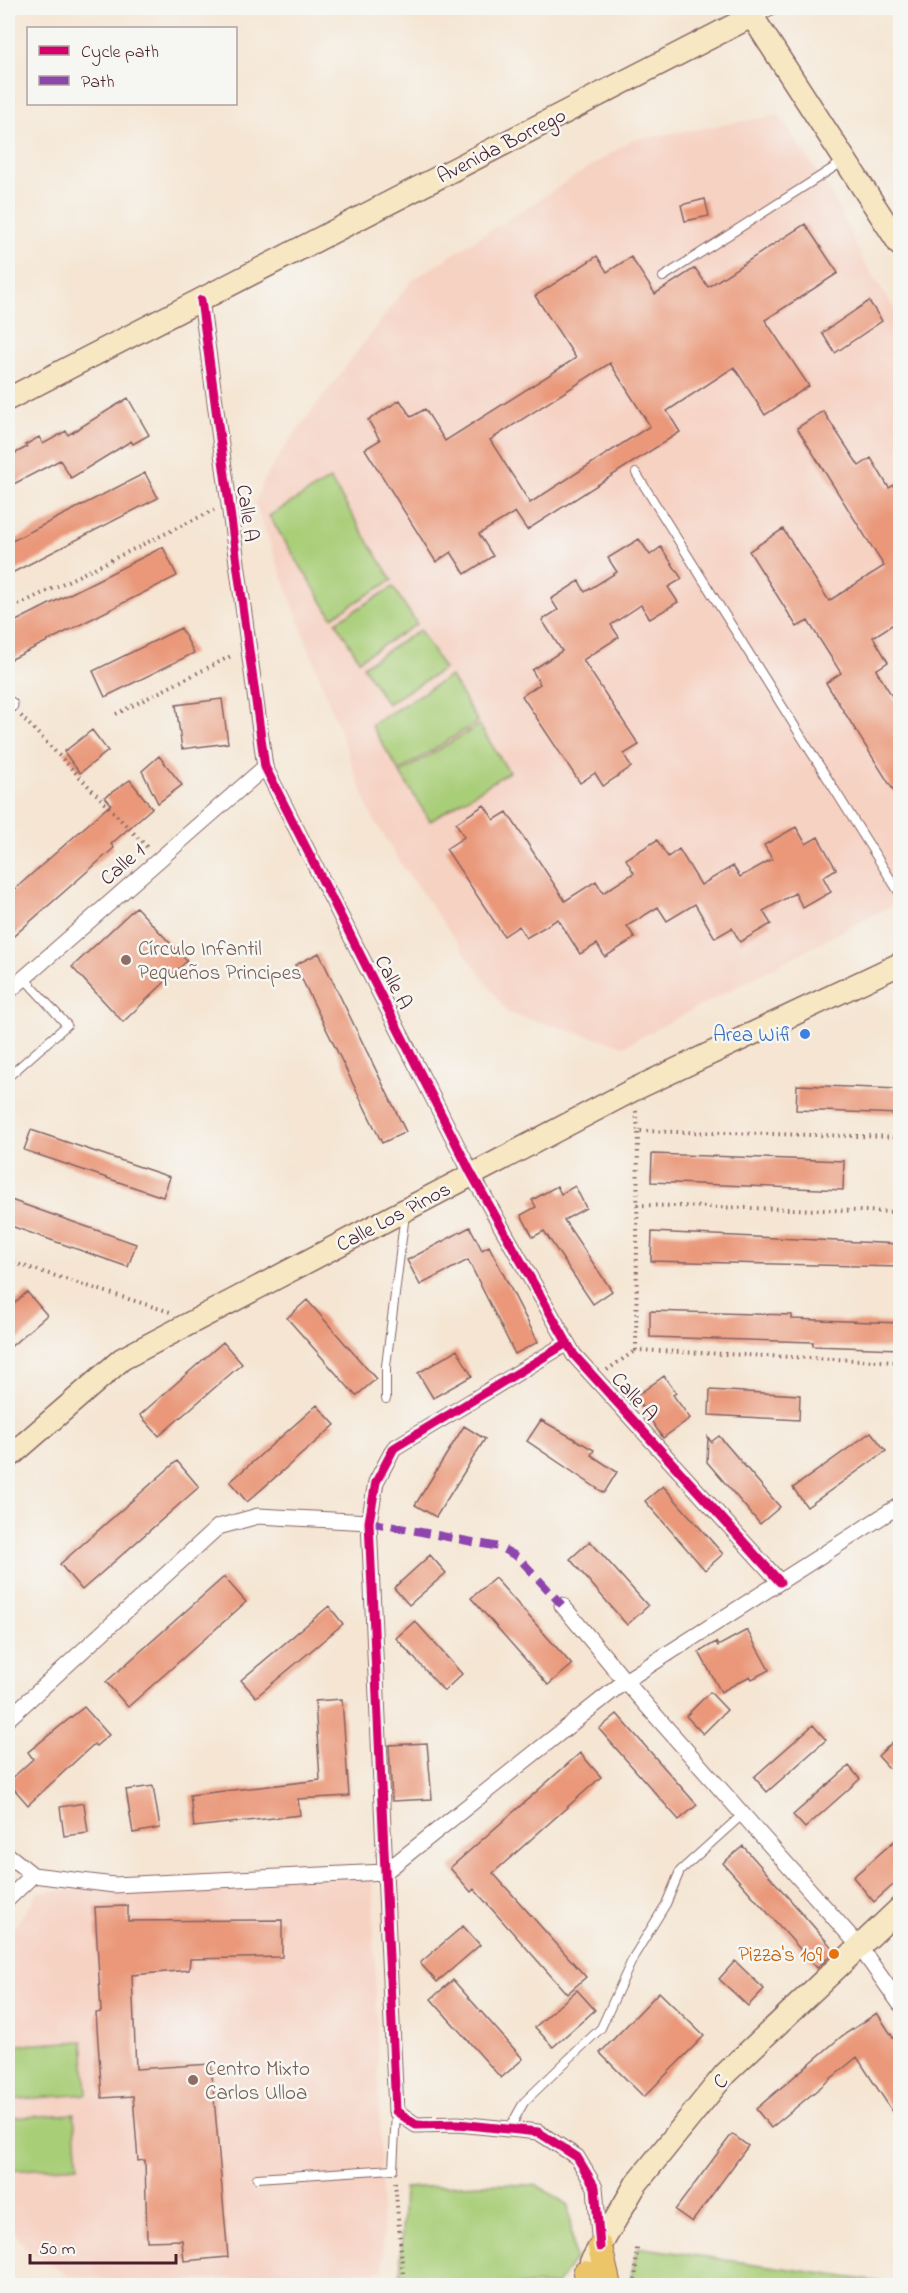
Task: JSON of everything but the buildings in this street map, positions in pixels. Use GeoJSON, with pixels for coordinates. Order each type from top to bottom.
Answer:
{"type":"FeatureCollection","features":[{"type":"Feature","properties":{"kind":"main road"},"geometry":{"type":"LineString","coordinates":[[600,2247],[609,2286]]}},
{"type":"Feature","properties":{"kind":"street","name":"Avenida Borrego"},"geometry":{"type":"LineString","coordinates":[[8,399],[753,10],[900,245]]}},
{"type":"Feature","properties":{"kind":"street","name":"Calle A"},"geometry":{"type":"LineString","coordinates":[[201,300],[265,768],[471,1173],[567,1343],[595,1378],[780,1582]]}},
{"type":"Feature","properties":{"kind":"street","name":"Calle 1"},"geometry":{"type":"LineString","coordinates":[[8,992],[265,768]]}},
{"type":"Feature","properties":{"kind":"street","name":"Calle Los Pinos"},"geometry":{"type":"LineString","coordinates":[[8,1458],[122,1359],[471,1173],[633,1090],[900,964]]}},
{"type":"Feature","properties":{"kind":"street"},"geometry":{"type":"LineString","coordinates":[[567,1343],[394,1448],[376,1482],[369,1522],[396,2111],[416,2125],[458,2124],[538,2132],[577,2157],[595,2187],[600,2247]]}},
{"type":"Feature","properties":{"kind":"street"},"geometry":{"type":"LineString","coordinates":[[8,1855],[33,1875],[114,1885],[385,1872],[625,1681],[900,1504]]}},
{"type":"Feature","properties":{"kind":"street"},"geometry":{"type":"LineString","coordinates":[[8,1719],[218,1527],[258,1516],[369,1522]]}},
{"type":"Feature","properties":{"kind":"street"},"geometry":{"type":"LineString","coordinates":[[562,1605],[625,1681],[859,1946],[900,2004]]}},
{"type":"Feature","properties":{"kind":"street"},"geometry":{"type":"LineString","coordinates":[[8,1899],[33,1875]]}},
{"type":"Feature","properties":{"kind":"street","name":"C"},"geometry":{"type":"LineString","coordinates":[[583,2281],[636,2184],[725,2074],[900,1908]]}},
{"type":"Feature","properties":{"kind":"lane"},"geometry":{"type":"LineString","coordinates":[[663,277],[846,160]]}},
{"type":"Feature","properties":{"kind":"lane"},"geometry":{"type":"LineString","coordinates":[[636,473],[900,894]]}},
{"type":"Feature","properties":{"kind":"lane"},"geometry":{"type":"LineString","coordinates":[[8,1077],[67,1025],[24,978]]}},
{"type":"Feature","properties":{"kind":"lane"},"geometry":{"type":"LineString","coordinates":[[386,1400],[386,1366],[405,1209]]}},
{"type":"Feature","properties":{"kind":"lane"},"geometry":{"type":"LineString","coordinates":[[508,2129],[524,2102],[601,2028],[634,1956],[666,1904],[680,1870],[743,1814]]}},
{"type":"Feature","properties":{"kind":"lane"},"geometry":{"type":"LineString","coordinates":[[257,2178],[393,2169],[396,2111]]}},
{"type":"Feature","properties":{"kind":"path"},"geometry":{"type":"LineString","coordinates":[[8,610],[228,503]]}},
{"type":"Feature","properties":{"kind":"path"},"geometry":{"type":"LineString","coordinates":[[116,714],[248,648]]}},
{"type":"Feature","properties":{"kind":"path"},"geometry":{"type":"LineString","coordinates":[[9,706],[159,860]]}},
{"type":"Feature","properties":{"kind":"path"},"geometry":{"type":"LineString","coordinates":[[636,1350],[638,1131],[900,1137]]}},
{"type":"Feature","properties":{"kind":"path"},"geometry":{"type":"LineString","coordinates":[[637,1205],[900,1212]]}},
{"type":"Feature","properties":{"kind":"path"},"geometry":{"type":"LineString","coordinates":[[8,1262],[197,1320]]}},
{"type":"Feature","properties":{"kind":"path"},"geometry":{"type":"LineString","coordinates":[[595,1378],[636,1350],[900,1362]]}},
{"type":"Feature","properties":{"kind":"path"},"geometry":{"type":"LineString","coordinates":[[393,2169],[404,2286]]}},
{"type":"Feature","properties":{"kind":"path"},"geometry":{"type":"LineString","coordinates":[[634,2286],[637,2247]]}},
{"type":"Feature","properties":{"kind":"shaded area"},"geometry":{"type":"Polygon","coordinates":[[[779,115],[828,188],[864,262],[900,318],[900,901],[624,1046],[508,1013],[401,864],[370,813],[255,503],[264,480],[289,441],[411,281],[632,140],[779,115]]]}},
{"type":"Feature","properties":{"kind":"shaded area","name":"Centro Mixto Carlos Ulloa"},"geometry":{"type":"Polygon","coordinates":[[[372,1868],[384,2270],[142,2283],[67,2275],[26,2248],[8,2224],[8,1936],[39,1892],[372,1868]]]}},
{"type":"Feature","properties":{"kind":"green space"},"geometry":{"type":"Polygon","coordinates":[[[330,479],[392,580],[332,617],[269,516],[330,479]]]}},
{"type":"Feature","properties":{"kind":"green space"},"geometry":{"type":"Polygon","coordinates":[[[393,587],[417,624],[359,660],[336,622],[393,587]]]}},
{"type":"Feature","properties":{"kind":"green space"},"geometry":{"type":"Polygon","coordinates":[[[420,630],[444,669],[387,704],[363,666],[420,630]]]}},
{"type":"Feature","properties":{"kind":"green space"},"geometry":{"type":"Polygon","coordinates":[[[450,676],[478,722],[399,771],[371,725],[450,676]]]}},
{"type":"Feature","properties":{"kind":"green space"},"geometry":{"type":"Polygon","coordinates":[[[479,725],[509,772],[430,821],[400,773],[479,725]]]}},
{"type":"Feature","properties":{"kind":"green space"},"geometry":{"type":"Polygon","coordinates":[[[83,2041],[87,2094],[8,2100],[8,2046],[83,2041]]]}},
{"type":"Feature","properties":{"kind":"green space"},"geometry":{"type":"Polygon","coordinates":[[[74,2114],[78,2166],[8,2171],[8,2118],[74,2114]]]}},
{"type":"Feature","properties":{"kind":"green space"},"geometry":{"type":"Polygon","coordinates":[[[480,2184],[537,2185],[568,2205],[575,2259],[557,2285],[395,2285],[400,2282],[404,2188],[480,2184]]]}},
{"type":"Feature","properties":{"kind":"green space"},"geometry":{"type":"Polygon","coordinates":[[[637,2247],[900,2285],[634,2285],[631,2278],[637,2247]]]}},
{"type":"Feature","properties":{"kind":"marked path"},"geometry":{"type":"LineString","coordinates":[[369,1522],[499,1547],[518,1557],[562,1605]]}},
{"type":"Feature","properties":{"kind":"cycle path"},"geometry":{"type":"LineString","coordinates":[[201,300],[265,767],[471,1173],[574,1355],[780,1582]]}},
{"type":"Feature","properties":{"kind":"cycle path"},"geometry":{"type":"LineString","coordinates":[[567,1343],[394,1448],[376,1482],[369,1522],[396,2111],[416,2125],[458,2124],[538,2132],[577,2157],[595,2187],[600,2247]]}},
{"type":"Feature","properties":{"kind":"place","name":"Círculo Infantil Pequeños Principes"},"geometry":{"type":"Point","coordinates":[126,960]}},
{"type":"Feature","properties":{"kind":"place","name":"Area Wifi"},"geometry":{"type":"Point","coordinates":[805,1034]}},
{"type":"Feature","properties":{"kind":"place","name":"Pizza's 109"},"geometry":{"type":"Point","coordinates":[834,1954]}},
{"type":"Feature","properties":{"kind":"place","name":"Centro Mixto Carlos Ulloa"},"geometry":{"type":"Point","coordinates":[193,2080]}}]}
